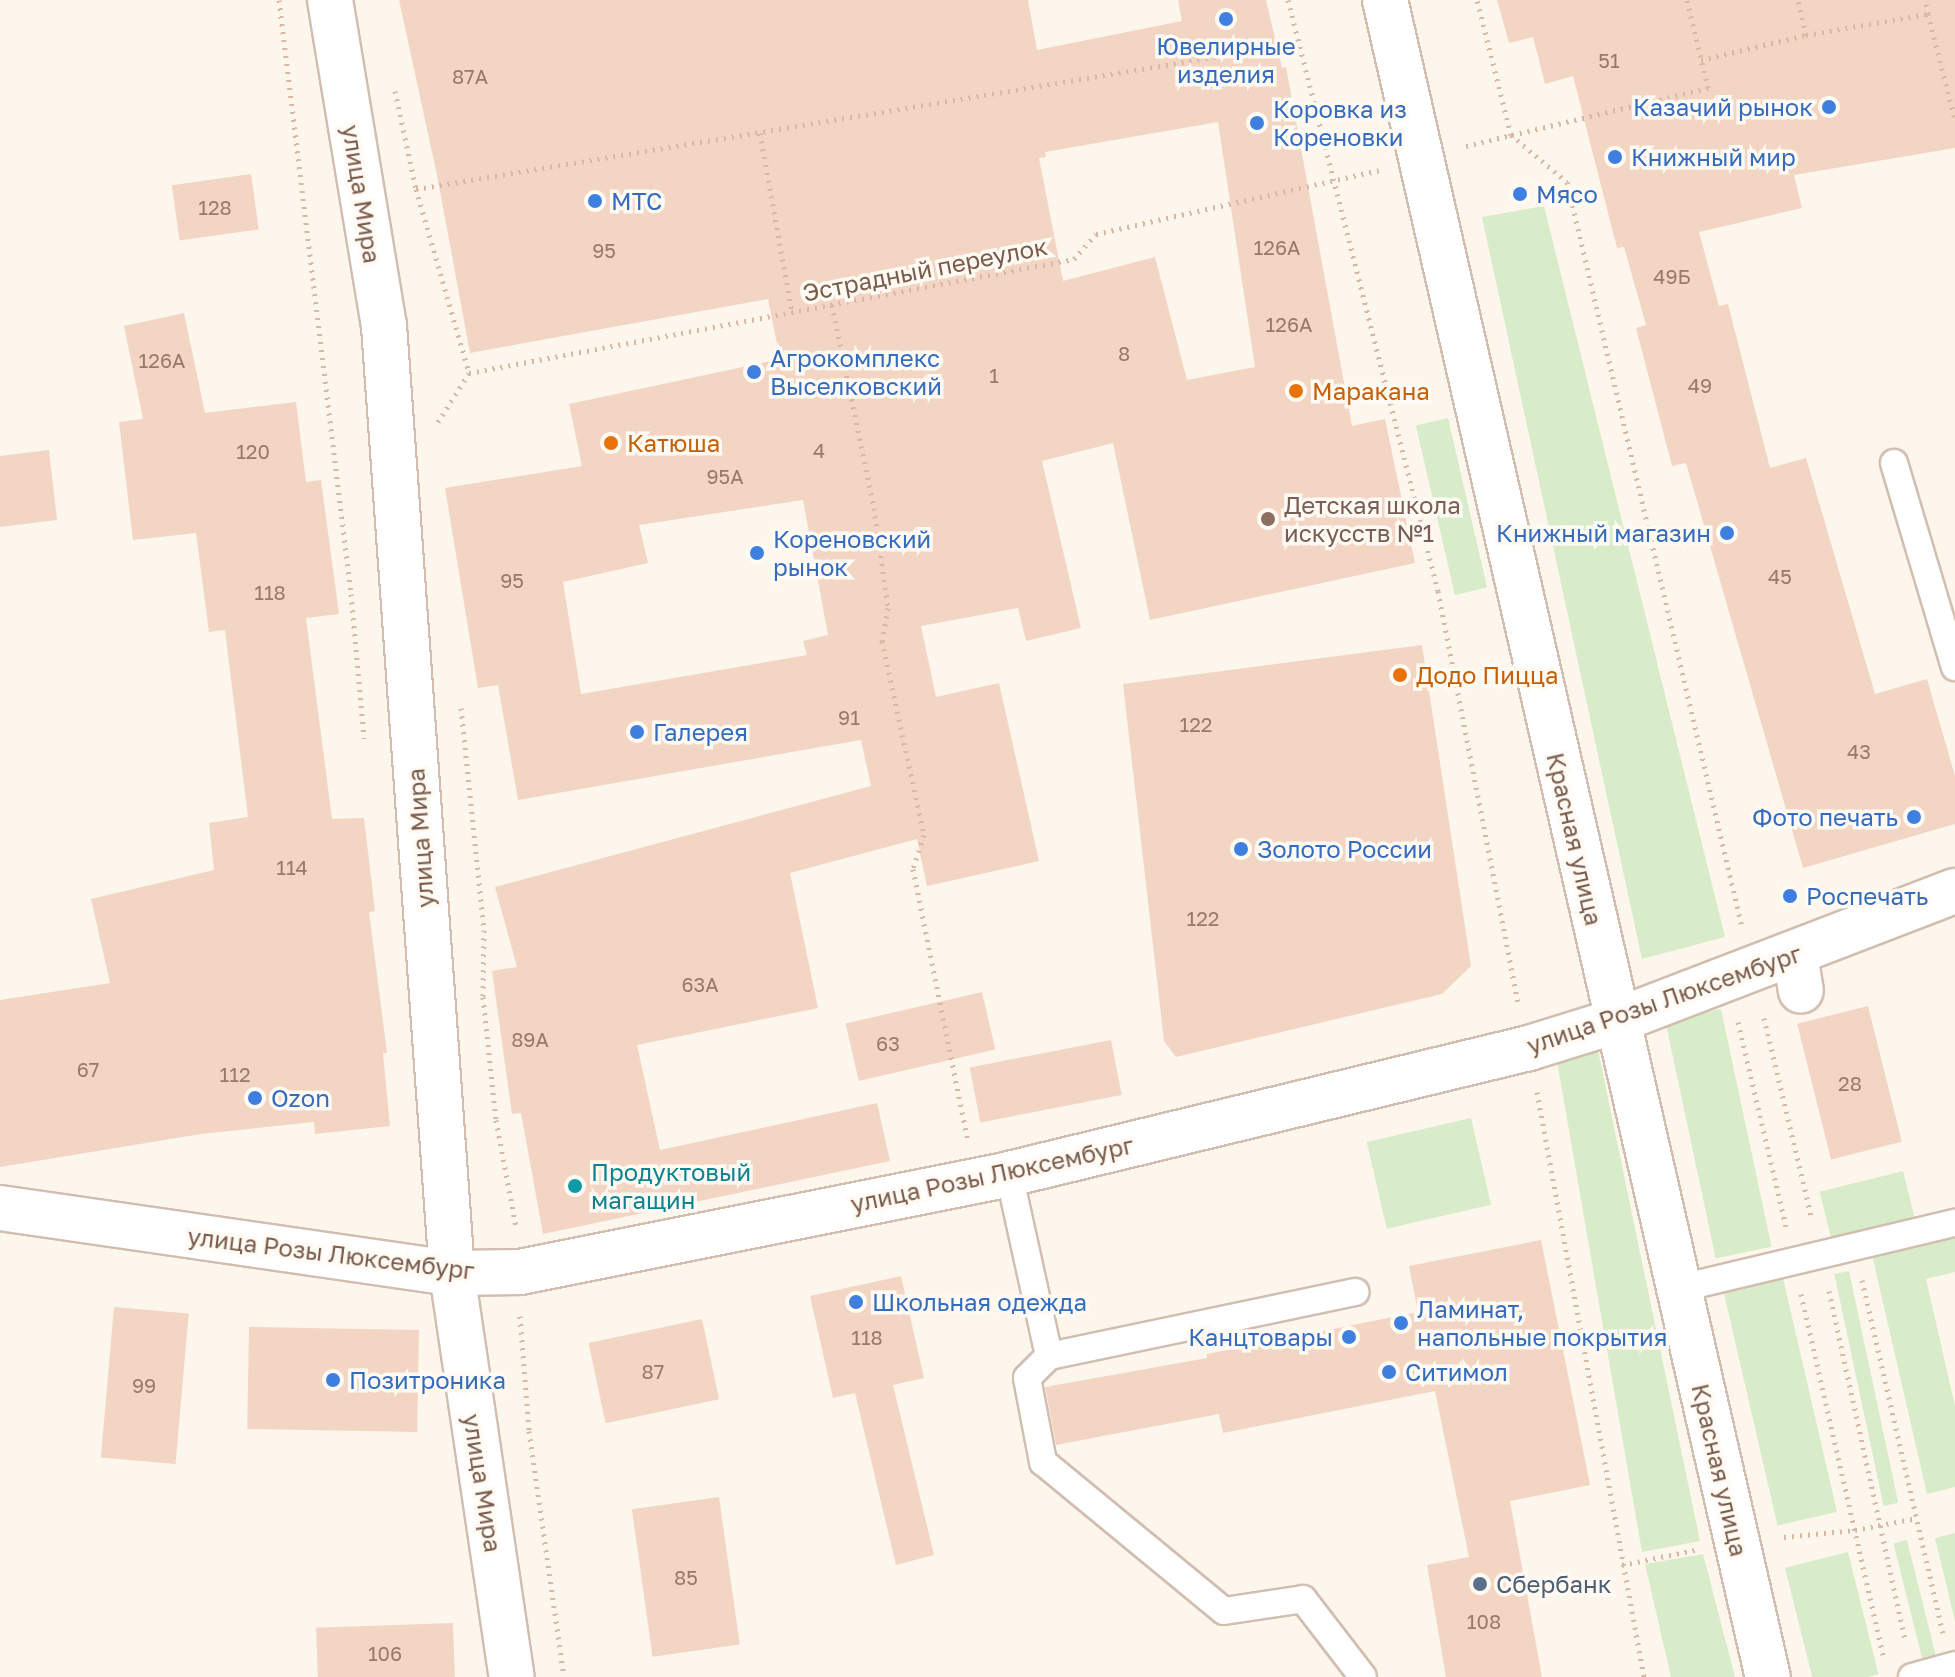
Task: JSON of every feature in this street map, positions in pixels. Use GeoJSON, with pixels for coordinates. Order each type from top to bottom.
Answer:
{"type":"FeatureCollection","features":[{"type":"Feature","properties":{"kind":"street","name":"улица Мира"},"geometry":{"type":"LineString","coordinates":[[330,0],[384,326],[452,1273],[512,1677]]}},
{"type":"Feature","properties":{"kind":"street","name":"Красная улица"},"geometry":{"type":"LineString","coordinates":[[1385,0],[1768,1677]]}},
{"type":"Feature","properties":{"kind":"street","name":"улица Розы Люксембург"},"geometry":{"type":"LineString","coordinates":[[0,1208],[452,1273],[520,1272],[1009,1174],[1529,1048],[1616,1021],[1740,974],[1798,972],[1955,891]]}},
{"type":"Feature","properties":{"kind":"lane"},"geometry":{"type":"LineString","coordinates":[[1894,463],[1955,667]]}},
{"type":"Feature","properties":{"kind":"lane"},"geometry":{"type":"LineString","coordinates":[[1009,1174],[1049,1356]]}},
{"type":"Feature","properties":{"kind":"lane"},"geometry":{"type":"LineString","coordinates":[[1677,1289],[1955,1223]]}},
{"type":"Feature","properties":{"kind":"lane"},"geometry":{"type":"LineString","coordinates":[[1355,1292],[1049,1356],[1027,1378],[1043,1462],[1224,1611],[1303,1599],[1363,1677]]}},
{"type":"Feature","properties":{"kind":"lane"},"geometry":{"type":"LineString","coordinates":[[1912,1677],[1953,1666]]}},
{"type":"Feature","properties":{"kind":"path"},"geometry":{"type":"LineString","coordinates":[[279,0],[351,594],[365,745]]}},
{"type":"Feature","properties":{"kind":"path"},"geometry":{"type":"LineString","coordinates":[[1288,0],[1438,591],[1529,1048],[1644,1677]]}},
{"type":"Feature","properties":{"kind":"path"},"geometry":{"type":"LineString","coordinates":[[1477,0],[1511,135],[1567,182],[1740,974],[1793,1259],[1885,1662]]}},
{"type":"Feature","properties":{"kind":"path"},"geometry":{"type":"LineString","coordinates":[[1687,0],[1701,60],[1806,35],[1928,14]]}},
{"type":"Feature","properties":{"kind":"path"},"geometry":{"type":"LineString","coordinates":[[1798,0],[1806,35]]}},
{"type":"Feature","properties":{"kind":"path"},"geometry":{"type":"LineString","coordinates":[[1925,0],[1955,120]]}},
{"type":"Feature","properties":{"kind":"path"},"geometry":{"type":"LineString","coordinates":[[416,189],[1299,43]]}},
{"type":"Feature","properties":{"kind":"path","name":"Эстрадный переулок"},"geometry":{"type":"LineString","coordinates":[[469,373],[1074,259],[1096,234],[1306,186],[1336,182],[1511,135],[1708,88],[1701,60]]}},
{"type":"Feature","properties":{"kind":"path"},"geometry":{"type":"LineString","coordinates":[[394,87],[416,189],[469,373],[431,432]]}},
{"type":"Feature","properties":{"kind":"path"},"geometry":{"type":"LineString","coordinates":[[760,133],[792,312]]}},
{"type":"Feature","properties":{"kind":"path"},"geometry":{"type":"LineString","coordinates":[[832,305],[874,508],[888,608],[882,641],[924,835],[913,869],[967,1140]]}},
{"type":"Feature","properties":{"kind":"path"},"geometry":{"type":"LineString","coordinates":[[460,704],[484,930],[483,997],[494,1104],[518,1241],[521,1337],[529,1431],[564,1677]]}},
{"type":"Feature","properties":{"kind":"path"},"geometry":{"type":"LineString","coordinates":[[1740,974],[1821,1253],[1912,1677]]}},
{"type":"Feature","properties":{"kind":"path"},"geometry":{"type":"LineString","coordinates":[[1855,1246],[1953,1666]]}},
{"type":"Feature","properties":{"kind":"path"},"geometry":{"type":"LineString","coordinates":[[1622,1565],[1736,1541],[1855,1530],[1917,1518]]}},
{"type":"Feature","properties":{"kind":"green space"},"geometry":{"type":"Polygon","coordinates":[[[1544,206],[1725,937],[1642,959],[1482,217],[1544,206]]]}},
{"type":"Feature","properties":{"kind":"green space"},"geometry":{"type":"Polygon","coordinates":[[[1448,418],[1487,588],[1455,595],[1416,425],[1448,418]]]}},
{"type":"Feature","properties":{"kind":"green space"},"geometry":{"type":"Polygon","coordinates":[[[1721,1009],[1772,1247],[1716,1259],[1665,1021],[1721,1009]]]}},
{"type":"Feature","properties":{"kind":"green space"},"geometry":{"type":"Polygon","coordinates":[[[1598,1050],[1700,1541],[1642,1552],[1557,1061],[1598,1050]]]}},
{"type":"Feature","properties":{"kind":"green space"},"geometry":{"type":"Polygon","coordinates":[[[1471,1118],[1491,1205],[1387,1229],[1367,1142],[1471,1118]]]}},
{"type":"Feature","properties":{"kind":"green space"},"geometry":{"type":"Polygon","coordinates":[[[1903,1171],[1915,1219],[1831,1239],[1820,1192],[1903,1171]]]}},
{"type":"Feature","properties":{"kind":"green space"},"geometry":{"type":"Polygon","coordinates":[[[1955,1236],[1955,1272],[1926,1279],[1955,1406],[1955,1487],[1927,1494],[1872,1255],[1955,1236]]]}},
{"type":"Feature","properties":{"kind":"green space"},"geometry":{"type":"Polygon","coordinates":[[[1849,1271],[1898,1503],[1884,1506],[1834,1274],[1849,1271]]]}},
{"type":"Feature","properties":{"kind":"green space"},"geometry":{"type":"Polygon","coordinates":[[[1783,1278],[1837,1512],[1778,1526],[1724,1292],[1783,1278]]]}},
{"type":"Feature","properties":{"kind":"green space"},"geometry":{"type":"Polygon","coordinates":[[[1955,1533],[1955,1621],[1935,1538],[1955,1533]]]}},
{"type":"Feature","properties":{"kind":"green space"},"geometry":{"type":"Polygon","coordinates":[[[1907,1540],[1936,1655],[1922,1659],[1893,1543],[1907,1540]]]}},
{"type":"Feature","properties":{"kind":"green space"},"geometry":{"type":"Polygon","coordinates":[[[1848,1552],[1878,1674],[1812,1677],[1785,1568],[1848,1552]]]}},
{"type":"Feature","properties":{"kind":"green space"},"geometry":{"type":"Polygon","coordinates":[[[1703,1554],[1735,1677],[1671,1677],[1645,1564],[1703,1554]]]}},
{"type":"Feature","properties":{"kind":"building","name":"Кореновский рынок"},"geometry":{"type":"Polygon","coordinates":[[[399,0],[1028,0],[1037,50],[1182,21],[1178,0],[1266,0],[1282,68],[1286,67],[1352,426],[1385,419],[1415,563],[1150,620],[1113,443],[1042,461],[1081,628],[1026,641],[1018,608],[921,626],[936,697],[999,683],[1039,861],[927,886],[917,839],[790,873],[818,1008],[637,1045],[660,1150],[877,1103],[890,1161],[543,1234],[521,1113],[512,1114],[492,971],[517,967],[495,887],[871,786],[861,740],[518,800],[498,685],[478,688],[445,488],[582,466],[569,404],[780,359],[768,299],[470,353],[437,175],[399,0]],[[1218,122],[1045,152],[1046,157],[1039,158],[1063,281],[1155,257],[1187,380],[1255,367],[1218,122]],[[803,500],[639,525],[648,563],[563,582],[581,694],[807,655],[803,641],[828,635],[803,500]]]}},
{"type":"Feature","properties":{"kind":"building"},"geometry":{"type":"Polygon","coordinates":[[[1497,0],[1955,0],[1955,148],[1794,175],[1802,208],[1699,232],[1719,306],[1728,304],[1770,468],[1806,458],[1875,694],[1927,679],[1955,776],[1955,824],[1803,868],[1686,463],[1672,466],[1636,328],[1646,325],[1624,247],[1617,248],[1573,76],[1545,84],[1533,37],[1509,43],[1497,0]]]}},
{"type":"Feature","properties":{"kind":"building"},"geometry":{"type":"Polygon","coordinates":[[[251,174],[259,229],[180,241],[172,185],[251,174]]]}},
{"type":"Feature","properties":{"kind":"building"},"geometry":{"type":"Polygon","coordinates":[[[184,313],[205,413],[296,402],[306,482],[321,480],[339,614],[306,618],[332,819],[364,818],[375,911],[369,912],[387,1053],[383,1053],[390,1126],[315,1134],[314,1122],[201,1134],[0,1167],[0,1000],[110,983],[91,899],[214,870],[209,823],[248,817],[225,630],[209,632],[196,533],[133,540],[119,422],[143,419],[124,326],[184,313]]]}},
{"type":"Feature","properties":{"kind":"building"},"geometry":{"type":"Polygon","coordinates":[[[49,450],[57,520],[0,527],[0,456],[49,450]]]}},
{"type":"Feature","properties":{"kind":"building"},"geometry":{"type":"Polygon","coordinates":[[[1422,645],[1471,966],[1442,994],[1176,1057],[1164,1041],[1123,684],[1422,645]]]}},
{"type":"Feature","properties":{"kind":"building"},"geometry":{"type":"Polygon","coordinates":[[[982,992],[995,1049],[859,1081],[846,1023],[982,992]]]}},
{"type":"Feature","properties":{"kind":"building"},"geometry":{"type":"Polygon","coordinates":[[[1868,1006],[1902,1142],[1831,1160],[1797,1024],[1868,1006]]]}},
{"type":"Feature","properties":{"kind":"building"},"geometry":{"type":"Polygon","coordinates":[[[1111,1040],[1122,1095],[980,1122],[970,1067],[1111,1040]]]}},
{"type":"Feature","properties":{"kind":"building","name":"Ситимол"},"geometry":{"type":"Polygon","coordinates":[[[1541,1240],[1590,1485],[1510,1501],[1542,1677],[1446,1677],[1427,1565],[1469,1557],[1435,1391],[1223,1433],[1219,1414],[1056,1445],[1045,1387],[1207,1358],[1207,1354],[1418,1312],[1409,1266],[1541,1240]]]}},
{"type":"Feature","properties":{"kind":"building"},"geometry":{"type":"Polygon","coordinates":[[[901,1276],[924,1378],[893,1385],[934,1555],[896,1565],[855,1393],[833,1398],[810,1296],[901,1276]]]}},
{"type":"Feature","properties":{"kind":"building"},"geometry":{"type":"Polygon","coordinates":[[[114,1307],[189,1314],[176,1464],[101,1457],[114,1307]]]}},
{"type":"Feature","properties":{"kind":"building"},"geometry":{"type":"Polygon","coordinates":[[[702,1319],[719,1399],[606,1423],[589,1343],[702,1319]]]}},
{"type":"Feature","properties":{"kind":"building","name":"Позитроника"},"geometry":{"type":"Polygon","coordinates":[[[249,1327],[419,1330],[417,1432],[247,1429],[249,1327]]]}},
{"type":"Feature","properties":{"kind":"building"},"geometry":{"type":"Polygon","coordinates":[[[719,1497],[740,1645],[653,1657],[632,1509],[719,1497]]]}},
{"type":"Feature","properties":{"kind":"building"},"geometry":{"type":"Polygon","coordinates":[[[453,1623],[455,1677],[318,1677],[316,1628],[453,1623]]]}},
{"type":"Feature","properties":{"kind":"place","name":"Ювелирные изделия"},"geometry":{"type":"Point","coordinates":[1226,19]}},
{"type":"Feature","properties":{"kind":"place","name":"Казачий рынок"},"geometry":{"type":"Point","coordinates":[1829,107]}},
{"type":"Feature","properties":{"kind":"place","name":"Коровка из Кореновки"},"geometry":{"type":"Point","coordinates":[1257,123]}},
{"type":"Feature","properties":{"kind":"place","name":"Книжный мир"},"geometry":{"type":"Point","coordinates":[1615,157]}},
{"type":"Feature","properties":{"kind":"place","name":"Мясо"},"geometry":{"type":"Point","coordinates":[1520,194]}},
{"type":"Feature","properties":{"kind":"place","name":"МТС"},"geometry":{"type":"Point","coordinates":[595,201]}},
{"type":"Feature","properties":{"kind":"place","name":"Агрокомплекс Выселковский"},"geometry":{"type":"Point","coordinates":[754,372]}},
{"type":"Feature","properties":{"kind":"place","name":"Маракана"},"geometry":{"type":"Point","coordinates":[1296,391]}},
{"type":"Feature","properties":{"kind":"place","name":"Катюша"},"geometry":{"type":"Point","coordinates":[611,443]}},
{"type":"Feature","properties":{"kind":"place","name":"Детская школа искусств №1"},"geometry":{"type":"Point","coordinates":[1268,519]}},
{"type":"Feature","properties":{"kind":"place","name":"Книжный магазин"},"geometry":{"type":"Point","coordinates":[1727,533]}},
{"type":"Feature","properties":{"kind":"place","name":"Кореновский рынок"},"geometry":{"type":"Point","coordinates":[757,553]}},
{"type":"Feature","properties":{"kind":"place","name":"Додо Пицца"},"geometry":{"type":"Point","coordinates":[1400,675]}},
{"type":"Feature","properties":{"kind":"place","name":"Галерея"},"geometry":{"type":"Point","coordinates":[637,732]}},
{"type":"Feature","properties":{"kind":"place","name":"Фото печать"},"geometry":{"type":"Point","coordinates":[1914,817]}},
{"type":"Feature","properties":{"kind":"place","name":"Золото России"},"geometry":{"type":"Point","coordinates":[1241,849]}},
{"type":"Feature","properties":{"kind":"place","name":"Роспечать"},"geometry":{"type":"Point","coordinates":[1790,896]}},
{"type":"Feature","properties":{"kind":"place","name":"Ozon"},"geometry":{"type":"Point","coordinates":[255,1098]}},
{"type":"Feature","properties":{"kind":"place","name":"Продуктовый магащин"},"geometry":{"type":"Point","coordinates":[575,1186]}},
{"type":"Feature","properties":{"kind":"place","name":"Школьная одежда"},"geometry":{"type":"Point","coordinates":[856,1302]}},
{"type":"Feature","properties":{"kind":"place","name":"Ламинат, напольные покрытия"},"geometry":{"type":"Point","coordinates":[1401,1323]}},
{"type":"Feature","properties":{"kind":"place","name":"Канцтовары"},"geometry":{"type":"Point","coordinates":[1349,1337]}},
{"type":"Feature","properties":{"kind":"place","name":"Ситимол"},"geometry":{"type":"Point","coordinates":[1389,1372]}},
{"type":"Feature","properties":{"kind":"place","name":"Позитроника"},"geometry":{"type":"Point","coordinates":[333,1380]}},
{"type":"Feature","properties":{"kind":"place","name":"Сбербанк"},"geometry":{"type":"Point","coordinates":[1480,1584]}}]}
